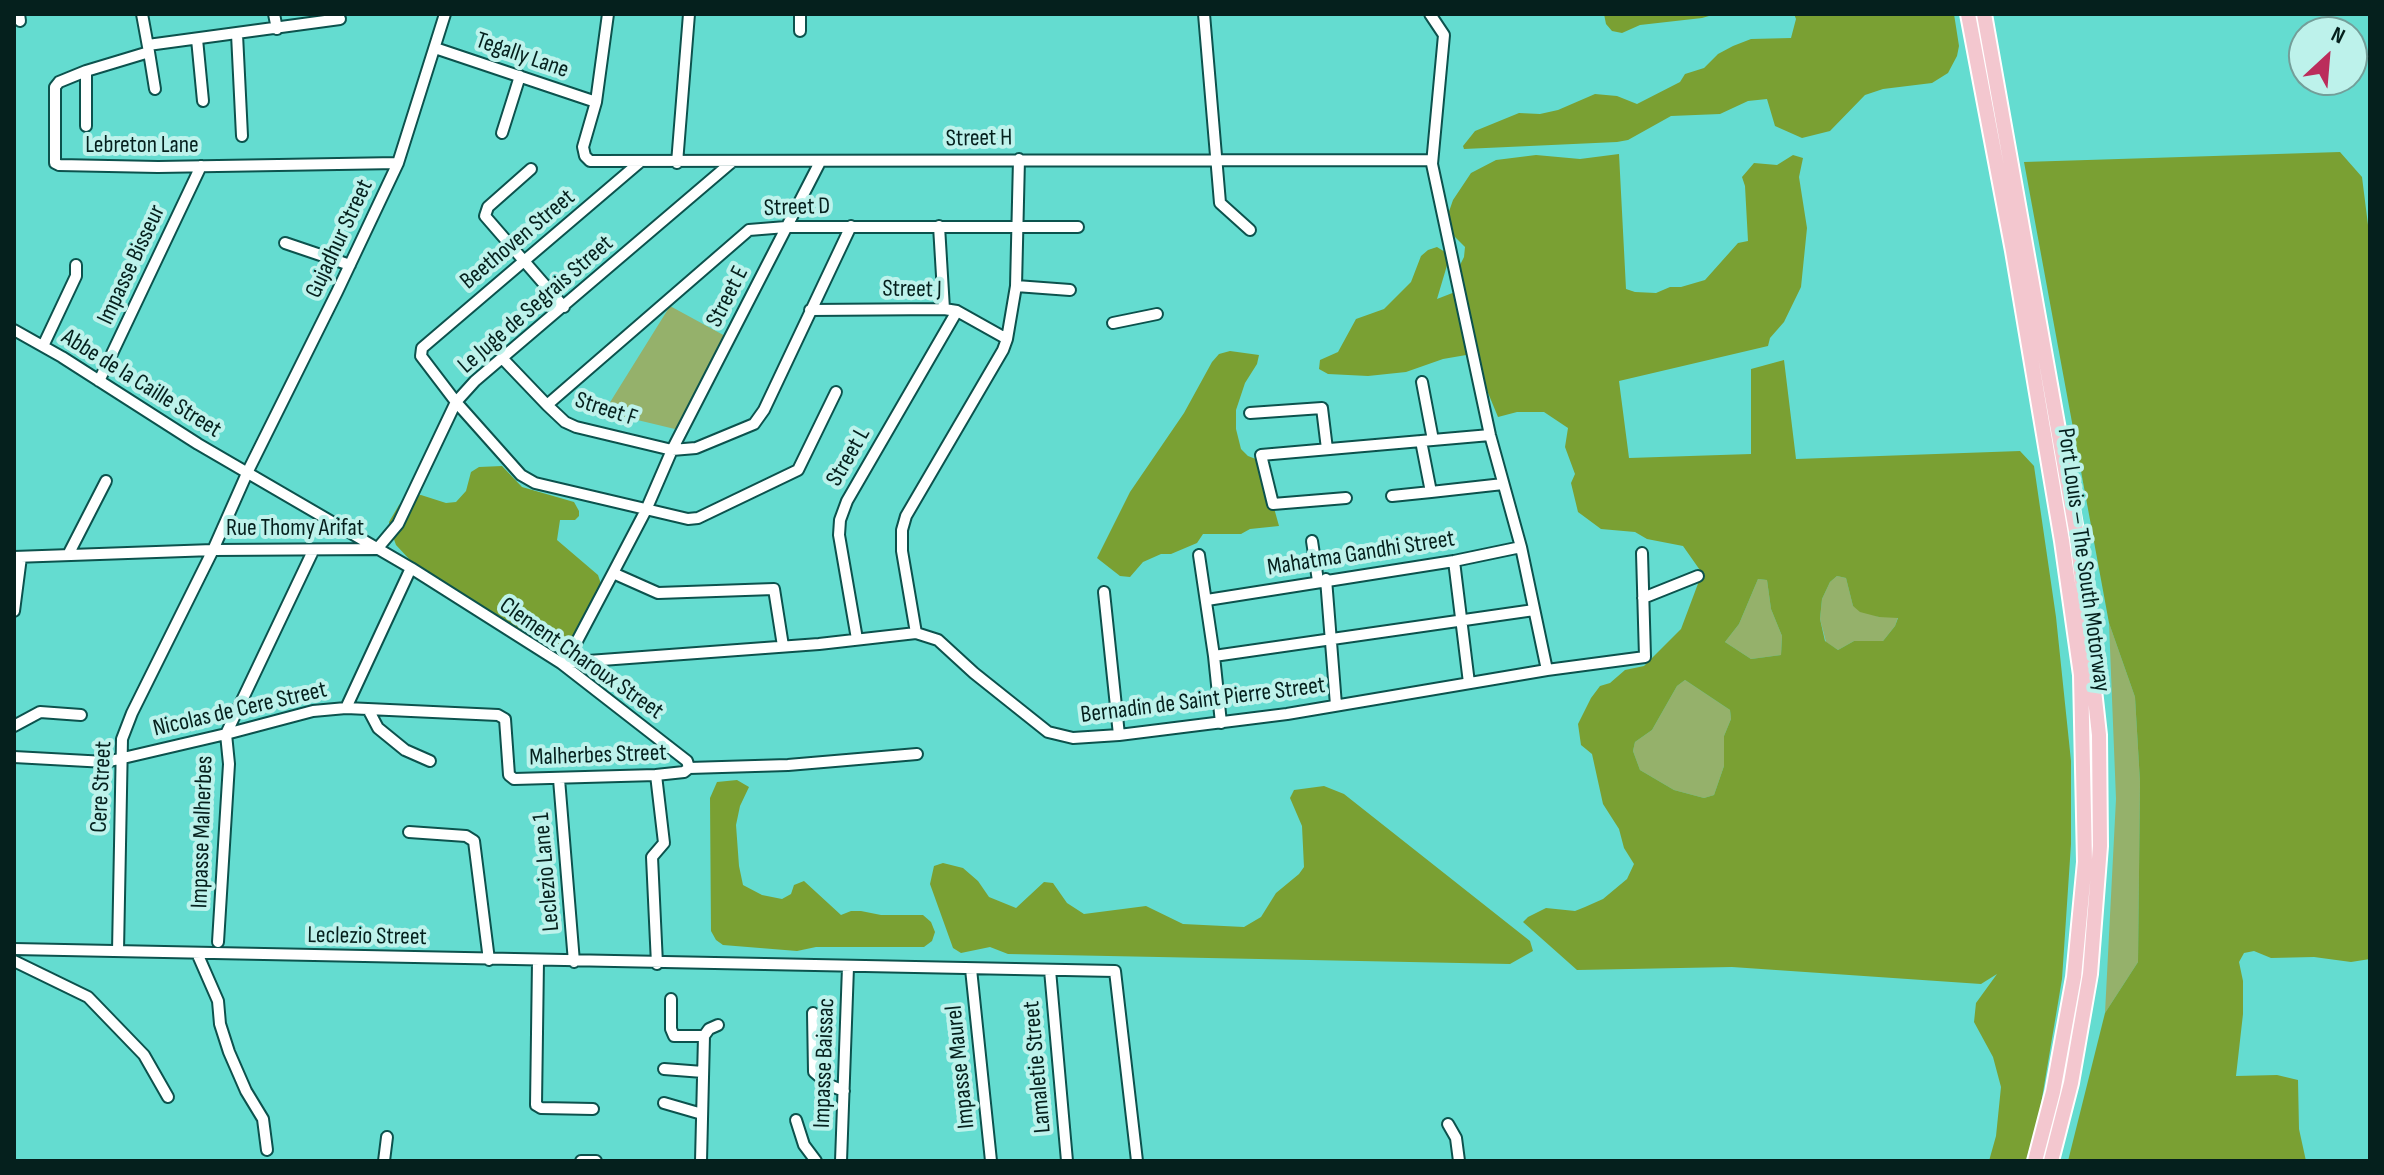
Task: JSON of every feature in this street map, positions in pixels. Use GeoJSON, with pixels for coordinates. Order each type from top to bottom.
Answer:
{"type":"FeatureCollection","features":[{"type":"Feature","properties":{"kind":"highway","name":"Port Louis – The South Motorway"},"geometry":{"type":"LineString","coordinates":[[1968,14],[2062,541],[2081,675],[2085,862],[2074,977],[2053,1092],[2035,1161]]}},
{"type":"Feature","properties":{"kind":"highway","name":"Port Louis – The South Motorway"},"geometry":{"type":"LineString","coordinates":[[1984,14],[2077,536],[2099,735],[2100,846],[2090,974],[2071,1083],[2051,1161]]}},
{"type":"Feature","properties":{"kind":"street"},"geometry":{"type":"LineString","coordinates":[[142,14],[155,89]]}},
{"type":"Feature","properties":{"kind":"street"},"geometry":{"type":"LineString","coordinates":[[274,14],[277,29]]}},
{"type":"Feature","properties":{"kind":"street","name":"Gujadhur Street"},"geometry":{"type":"LineString","coordinates":[[213,550],[248,471],[398,163],[445,14]]}},
{"type":"Feature","properties":{"kind":"street"},"geometry":{"type":"LineString","coordinates":[[596,102],[608,14]]}},
{"type":"Feature","properties":{"kind":"street"},"geometry":{"type":"LineString","coordinates":[[677,163],[689,14]]}},
{"type":"Feature","properties":{"kind":"street"},"geometry":{"type":"LineString","coordinates":[[800,14],[800,31]]}},
{"type":"Feature","properties":{"kind":"street"},"geometry":{"type":"LineString","coordinates":[[1204,14],[1220,203],[1250,230]]}},
{"type":"Feature","properties":{"kind":"street"},"geometry":{"type":"LineString","coordinates":[[1430,14],[1444,35],[1431,160],[1490,435],[1521,547],[1547,670]]}},
{"type":"Feature","properties":{"kind":"street","name":"Lebreton Lane"},"geometry":{"type":"LineString","coordinates":[[340,19],[148,48],[59,82],[55,87],[55,163],[201,166],[398,163]]}},
{"type":"Feature","properties":{"kind":"street"},"geometry":{"type":"LineString","coordinates":[[237,34],[242,136]]}},
{"type":"Feature","properties":{"kind":"street"},"geometry":{"type":"LineString","coordinates":[[197,39],[203,101]]}},
{"type":"Feature","properties":{"kind":"street","name":"Tegally Lane"},"geometry":{"type":"LineString","coordinates":[[435,48],[596,102]]}},
{"type":"Feature","properties":{"kind":"street"},"geometry":{"type":"LineString","coordinates":[[86,71],[86,126]]}},
{"type":"Feature","properties":{"kind":"street"},"geometry":{"type":"LineString","coordinates":[[502,133],[520,76]]}},
{"type":"Feature","properties":{"kind":"street","name":"Street H"},"geometry":{"type":"LineString","coordinates":[[596,102],[583,147],[590,161],[1431,160]]}},
{"type":"Feature","properties":{"kind":"street"},"geometry":{"type":"LineString","coordinates":[[561,663],[916,633],[902,551],[902,530],[906,516],[1007,339],[1016,286],[1019,159]]}},
{"type":"Feature","properties":{"kind":"street","name":"Le Juge de Segrais Street"},"geometry":{"type":"LineString","coordinates":[[377,549],[398,524],[456,402],[475,381],[733,161]]}},
{"type":"Feature","properties":{"kind":"street","name":"Beethoven Street"},"geometry":{"type":"LineString","coordinates":[[456,402],[421,356],[422,348],[640,162]]}},
{"type":"Feature","properties":{"kind":"street","name":"Street E"},"geometry":{"type":"LineString","coordinates":[[561,663],[576,643],[646,510],[672,450],[820,162]]}},
{"type":"Feature","properties":{"kind":"street","name":"Impasse Bisseur"},"geometry":{"type":"LineString","coordinates":[[99,381],[201,166]]}},
{"type":"Feature","properties":{"kind":"street"},"geometry":{"type":"LineString","coordinates":[[531,169],[485,212],[485,216],[564,307]]}},
{"type":"Feature","properties":{"kind":"street"},"geometry":{"type":"LineString","coordinates":[[672,450],[696,448],[754,424],[764,410],[851,226]]}},
{"type":"Feature","properties":{"kind":"street","name":"Street D"},"geometry":{"type":"LineString","coordinates":[[547,405],[749,230],[851,226],[1078,227]]}},
{"type":"Feature","properties":{"kind":"street"},"geometry":{"type":"LineString","coordinates":[[939,226],[944,309]]}},
{"type":"Feature","properties":{"kind":"street"},"geometry":{"type":"LineString","coordinates":[[285,243],[350,265]]}},
{"type":"Feature","properties":{"kind":"street"},"geometry":{"type":"LineString","coordinates":[[43,346],[76,276],[76,265]]}},
{"type":"Feature","properties":{"kind":"street"},"geometry":{"type":"LineString","coordinates":[[1016,286],[1070,290]]}},
{"type":"Feature","properties":{"kind":"street","name":"Street J"},"geometry":{"type":"LineString","coordinates":[[810,310],[944,309],[957,311],[1007,339]]}},
{"type":"Feature","properties":{"kind":"street","name":"Street L"},"geometry":{"type":"LineString","coordinates":[[857,639],[839,535],[840,520],[847,501],[957,311]]}},
{"type":"Feature","properties":{"kind":"street"},"geometry":{"type":"LineString","coordinates":[[1113,323],[1157,314]]}},
{"type":"Feature","properties":{"kind":"street","name":"Abbe de la Caille Street"},"geometry":{"type":"LineString","coordinates":[[14,330],[198,444],[248,471]]}},
{"type":"Feature","properties":{"kind":"street","name":"Street F"},"geometry":{"type":"LineString","coordinates":[[503,359],[565,422],[672,450]]}},
{"type":"Feature","properties":{"kind":"street"},"geometry":{"type":"LineString","coordinates":[[1422,382],[1433,440]]}},
{"type":"Feature","properties":{"kind":"street"},"geometry":{"type":"LineString","coordinates":[[456,402],[521,475],[535,483],[688,519],[698,518],[787,478],[798,470],[836,392]]}},
{"type":"Feature","properties":{"kind":"street"},"geometry":{"type":"LineString","coordinates":[[1250,413],[1322,408],[1327,449]]}},
{"type":"Feature","properties":{"kind":"street"},"geometry":{"type":"LineString","coordinates":[[1346,498],[1273,504],[1261,455],[1490,435]]}},
{"type":"Feature","properties":{"kind":"street"},"geometry":{"type":"LineString","coordinates":[[1421,441],[1431,492]]}},
{"type":"Feature","properties":{"kind":"street","name":"Clement Charoux Street"},"geometry":{"type":"LineString","coordinates":[[248,471],[411,568],[561,663],[687,761],[689,768]]}},
{"type":"Feature","properties":{"kind":"street"},"geometry":{"type":"LineString","coordinates":[[68,555],[106,481]]}},
{"type":"Feature","properties":{"kind":"street"},"geometry":{"type":"LineString","coordinates":[[1392,496],[1503,484]]}},
{"type":"Feature","properties":{"kind":"street"},"geometry":{"type":"LineString","coordinates":[[1312,541],[1322,580],[1331,640],[1336,705]]}},
{"type":"Feature","properties":{"kind":"street","name":"Mahatma Gandhi Street"},"geometry":{"type":"LineString","coordinates":[[1207,600],[1454,561],[1521,547]]}},
{"type":"Feature","properties":{"kind":"street","name":"Rue Thomy Arifat"},"geometry":{"type":"LineString","coordinates":[[18,557],[213,550],[377,549]]}},
{"type":"Feature","properties":{"kind":"street","name":"Cere Street"},"geometry":{"type":"LineString","coordinates":[[118,951],[122,739],[213,550]]}},
{"type":"Feature","properties":{"kind":"street","name":"Impasse Malherbes"},"geometry":{"type":"LineString","coordinates":[[218,942],[229,764],[226,734],[313,551]]}},
{"type":"Feature","properties":{"kind":"street"},"geometry":{"type":"LineString","coordinates":[[1642,553],[1643,598],[1698,576]]}},
{"type":"Feature","properties":{"kind":"street"},"geometry":{"type":"LineString","coordinates":[[1199,555],[1221,723]]}},
{"type":"Feature","properties":{"kind":"street"},"geometry":{"type":"LineString","coordinates":[[14,611],[18,557]]}},
{"type":"Feature","properties":{"kind":"street"},"geometry":{"type":"LineString","coordinates":[[1454,561],[1469,683]]}},
{"type":"Feature","properties":{"kind":"street"},"geometry":{"type":"LineString","coordinates":[[346,708],[411,568]]}},
{"type":"Feature","properties":{"kind":"street"},"geometry":{"type":"LineString","coordinates":[[613,573],[658,593],[774,589],[783,646]]}},
{"type":"Feature","properties":{"kind":"street"},"geometry":{"type":"LineString","coordinates":[[1104,592],[1119,735]]}},
{"type":"Feature","properties":{"kind":"street","name":"Bernadin de Saint Pierre Street"},"geometry":{"type":"LineString","coordinates":[[916,633],[938,640],[1048,732],[1073,738],[1221,723],[1645,657],[1643,598]]}},
{"type":"Feature","properties":{"kind":"street"},"geometry":{"type":"LineString","coordinates":[[1214,656],[1534,610]]}},
{"type":"Feature","properties":{"kind":"street","name":"Nicolas de Cere Street"},"geometry":{"type":"LineString","coordinates":[[120,758],[313,711],[346,708],[498,715],[505,719],[509,775]]}},
{"type":"Feature","properties":{"kind":"street"},"geometry":{"type":"LineString","coordinates":[[368,709],[378,728],[405,750],[430,761]]}},
{"type":"Feature","properties":{"kind":"street"},"geometry":{"type":"LineString","coordinates":[[14,726],[40,712],[81,715]]}},
{"type":"Feature","properties":{"kind":"street"},"geometry":{"type":"LineString","coordinates":[[689,768],[788,765],[917,754]]}},
{"type":"Feature","properties":{"kind":"street"},"geometry":{"type":"LineString","coordinates":[[14,757],[106,762],[120,758]]}},
{"type":"Feature","properties":{"kind":"street","name":"Malherbes Street"},"geometry":{"type":"LineString","coordinates":[[509,775],[514,779],[559,779],[656,775],[684,772],[689,768]]}},
{"type":"Feature","properties":{"kind":"street"},"geometry":{"type":"LineString","coordinates":[[656,775],[664,843],[652,857],[657,964]]}},
{"type":"Feature","properties":{"kind":"street","name":"Leclezio Lane 1"},"geometry":{"type":"LineString","coordinates":[[559,779],[574,962]]}},
{"type":"Feature","properties":{"kind":"street"},"geometry":{"type":"LineString","coordinates":[[409,832],[466,836],[474,841],[489,960]]}},
{"type":"Feature","properties":{"kind":"street","name":"Leclezio Street"},"geometry":{"type":"LineString","coordinates":[[14,949],[1115,971],[1137,1161]]}},
{"type":"Feature","properties":{"kind":"street"},"geometry":{"type":"LineString","coordinates":[[197,953],[218,1001],[220,1024],[229,1052],[246,1091],[263,1119],[267,1150]]}},
{"type":"Feature","properties":{"kind":"street"},"geometry":{"type":"LineString","coordinates":[[14,961],[88,997],[144,1055],[168,1097]]}},
{"type":"Feature","properties":{"kind":"street"},"geometry":{"type":"LineString","coordinates":[[538,961],[536,1105],[541,1108],[593,1109]]}},
{"type":"Feature","properties":{"kind":"street","name":"Impasse Baissac"},"geometry":{"type":"LineString","coordinates":[[841,1161],[848,967]]}},
{"type":"Feature","properties":{"kind":"street","name":"Impasse Maurel"},"geometry":{"type":"LineString","coordinates":[[971,969],[991,1161]]}},
{"type":"Feature","properties":{"kind":"street","name":"Lamaletie Street"},"geometry":{"type":"LineString","coordinates":[[1050,970],[1067,1161]]}},
{"type":"Feature","properties":{"kind":"street"},"geometry":{"type":"LineString","coordinates":[[671,999],[671,1029],[674,1036],[704,1036]]}},
{"type":"Feature","properties":{"kind":"street"},"geometry":{"type":"LineString","coordinates":[[813,1013],[814,1072],[829,1085],[844,1091]]}},
{"type":"Feature","properties":{"kind":"street"},"geometry":{"type":"LineString","coordinates":[[701,1161],[704,1036],[709,1029],[718,1025]]}},
{"type":"Feature","properties":{"kind":"street"},"geometry":{"type":"LineString","coordinates":[[664,1069],[703,1072]]}},
{"type":"Feature","properties":{"kind":"street"},"geometry":{"type":"LineString","coordinates":[[664,1103],[702,1114]]}},
{"type":"Feature","properties":{"kind":"street"},"geometry":{"type":"LineString","coordinates":[[796,1120],[804,1145],[816,1161]]}},
{"type":"Feature","properties":{"kind":"street"},"geometry":{"type":"LineString","coordinates":[[1448,1124],[1456,1138],[1459,1161]]}},
{"type":"Feature","properties":{"kind":"street"},"geometry":{"type":"LineString","coordinates":[[384,1161],[387,1137]]}},
{"type":"Feature","properties":{"kind":"street"},"geometry":{"type":"LineString","coordinates":[[581,1161],[596,1161]]}},
{"type":"Feature","properties":{"kind":"green space"},"geometry":{"type":"Polygon","coordinates":[[[1604,14],[1716,14],[1640,25],[1622,33],[1612,31],[1606,24],[1604,14]]]}},
{"type":"Feature","properties":{"kind":"green space"},"geometry":{"type":"Polygon","coordinates":[[[1794,14],[1954,14],[1959,46],[1957,56],[1948,73],[1932,83],[1883,89],[1865,95],[1830,131],[1802,138],[1775,126],[1767,99],[1748,101],[1720,114],[1671,116],[1628,140],[1617,142],[1464,149],[1463,146],[1475,131],[1519,113],[1540,114],[1558,110],[1595,94],[1617,96],[1637,104],[1680,82],[1685,74],[1704,68],[1718,54],[1733,46],[1751,39],[1791,38],[1796,19],[1794,14]]]}},
{"type":"Feature","properties":{"kind":"green space"},"geometry":{"type":"Polygon","coordinates":[[[2340,152],[2362,177],[2370,241],[2370,959],[2351,962],[2314,957],[2271,958],[2254,951],[2244,953],[2239,962],[2243,981],[2243,1014],[2236,1076],[2277,1075],[2298,1080],[2299,1129],[2306,1161],[2068,1161],[2105,1013],[2138,962],[2140,782],[2135,697],[2109,623],[2024,162],[2340,152]]]}},
{"type":"Feature","properties":{"kind":"green space"},"geometry":{"type":"Polygon","coordinates":[[[1619,154],[1626,289],[1656,293],[1705,280],[1738,243],[1748,241],[1742,177],[1754,163],[1777,165],[1793,155],[1803,158],[1799,177],[1807,228],[1801,287],[1784,322],[1770,338],[1768,346],[1619,381],[1629,458],[1751,454],[1751,369],[1784,360],[1796,459],[2020,451],[2034,466],[2056,617],[2071,761],[2071,844],[2062,979],[2039,1116],[2026,1161],[1989,1161],[1996,1136],[2001,1087],[1993,1057],[1974,1022],[1976,1003],[1997,974],[1981,984],[1732,967],[1577,970],[1523,922],[1546,908],[1575,911],[1585,907],[1603,899],[1627,879],[1634,864],[1624,848],[1619,829],[1603,804],[1592,754],[1581,745],[1578,724],[1600,686],[1610,683],[1625,670],[1644,666],[1681,629],[1702,573],[1683,546],[1647,539],[1635,532],[1601,529],[1578,512],[1571,483],[1575,474],[1565,447],[1568,428],[1544,412],[1517,412],[1498,417],[1472,354],[1443,359],[1406,372],[1368,376],[1328,374],[1319,369],[1320,360],[1338,352],[1356,319],[1384,309],[1411,282],[1421,256],[1428,250],[1437,247],[1445,252],[1448,262],[1437,299],[1455,292],[1456,273],[1465,247],[1444,226],[1453,200],[1471,173],[1496,160],[1536,155],[1580,159],[1619,154]],[[1837,576],[1830,582],[1822,599],[1820,619],[1825,641],[1838,650],[1854,641],[1883,641],[1898,618],[1860,612],[1853,606],[1846,578],[1837,576]],[[1758,579],[1739,624],[1725,642],[1751,659],[1781,655],[1782,636],[1771,609],[1767,580],[1758,579]],[[1685,680],[1677,686],[1652,730],[1635,742],[1633,751],[1640,770],[1674,790],[1704,798],[1714,795],[1724,766],[1724,736],[1731,719],[1730,710],[1685,680]]]}},
{"type":"Feature","properties":{"kind":"green space"},"geometry":{"type":"Polygon","coordinates":[[[670,306],[727,337],[679,430],[604,412],[670,306]]]}},
{"type":"Feature","properties":{"kind":"green space"},"geometry":{"type":"Polygon","coordinates":[[[1230,351],[1259,355],[1236,410],[1236,429],[1241,449],[1248,456],[1266,463],[1272,471],[1269,490],[1279,526],[1250,529],[1241,534],[1203,534],[1197,543],[1143,562],[1130,577],[1120,576],[1097,558],[1130,492],[1184,413],[1212,362],[1219,354],[1230,351]]]}},
{"type":"Feature","properties":{"kind":"green space"},"geometry":{"type":"Polygon","coordinates":[[[502,466],[522,487],[574,502],[579,511],[575,520],[560,520],[557,540],[598,575],[601,584],[595,604],[576,638],[568,643],[549,648],[529,632],[514,627],[499,627],[424,575],[396,545],[389,522],[399,505],[411,496],[456,502],[466,491],[471,472],[479,467],[502,466]]]}},
{"type":"Feature","properties":{"kind":"green space"},"geometry":{"type":"Polygon","coordinates":[[[1837,576],[1846,578],[1853,606],[1879,617],[1898,617],[1883,641],[1854,641],[1838,650],[1826,642],[1820,619],[1822,599],[1830,582],[1837,576]]]}},
{"type":"Feature","properties":{"kind":"green space"},"geometry":{"type":"Polygon","coordinates":[[[1758,579],[1767,580],[1771,609],[1782,636],[1781,655],[1751,659],[1725,642],[1739,624],[1758,579]]]}},
{"type":"Feature","properties":{"kind":"green space"},"geometry":{"type":"Polygon","coordinates":[[[2109,623],[2135,697],[2140,782],[2138,962],[2105,1013],[2116,799],[2109,623]]]}},
{"type":"Feature","properties":{"kind":"green space"},"geometry":{"type":"Polygon","coordinates":[[[1685,680],[1730,710],[1731,719],[1724,736],[1724,766],[1714,795],[1704,798],[1674,790],[1640,770],[1633,751],[1635,742],[1652,730],[1677,686],[1685,680]]]}},
{"type":"Feature","properties":{"kind":"green space"},"geometry":{"type":"Polygon","coordinates":[[[737,780],[749,787],[736,825],[743,885],[762,895],[782,899],[791,894],[794,885],[804,881],[841,915],[861,911],[881,915],[923,915],[931,922],[935,932],[932,941],[924,947],[816,947],[797,951],[723,945],[716,940],[711,931],[710,798],[717,782],[737,780]]]}},
{"type":"Feature","properties":{"kind":"green space"},"geometry":{"type":"Polygon","coordinates":[[[1324,786],[1344,794],[1530,941],[1533,951],[1510,964],[1008,954],[990,947],[961,953],[953,948],[930,884],[934,866],[943,863],[963,868],[978,881],[989,897],[1016,908],[1044,882],[1053,883],[1067,903],[1084,914],[1146,906],[1183,924],[1244,927],[1261,917],[1276,893],[1304,867],[1302,826],[1290,798],[1294,790],[1324,786]]]}}]}
